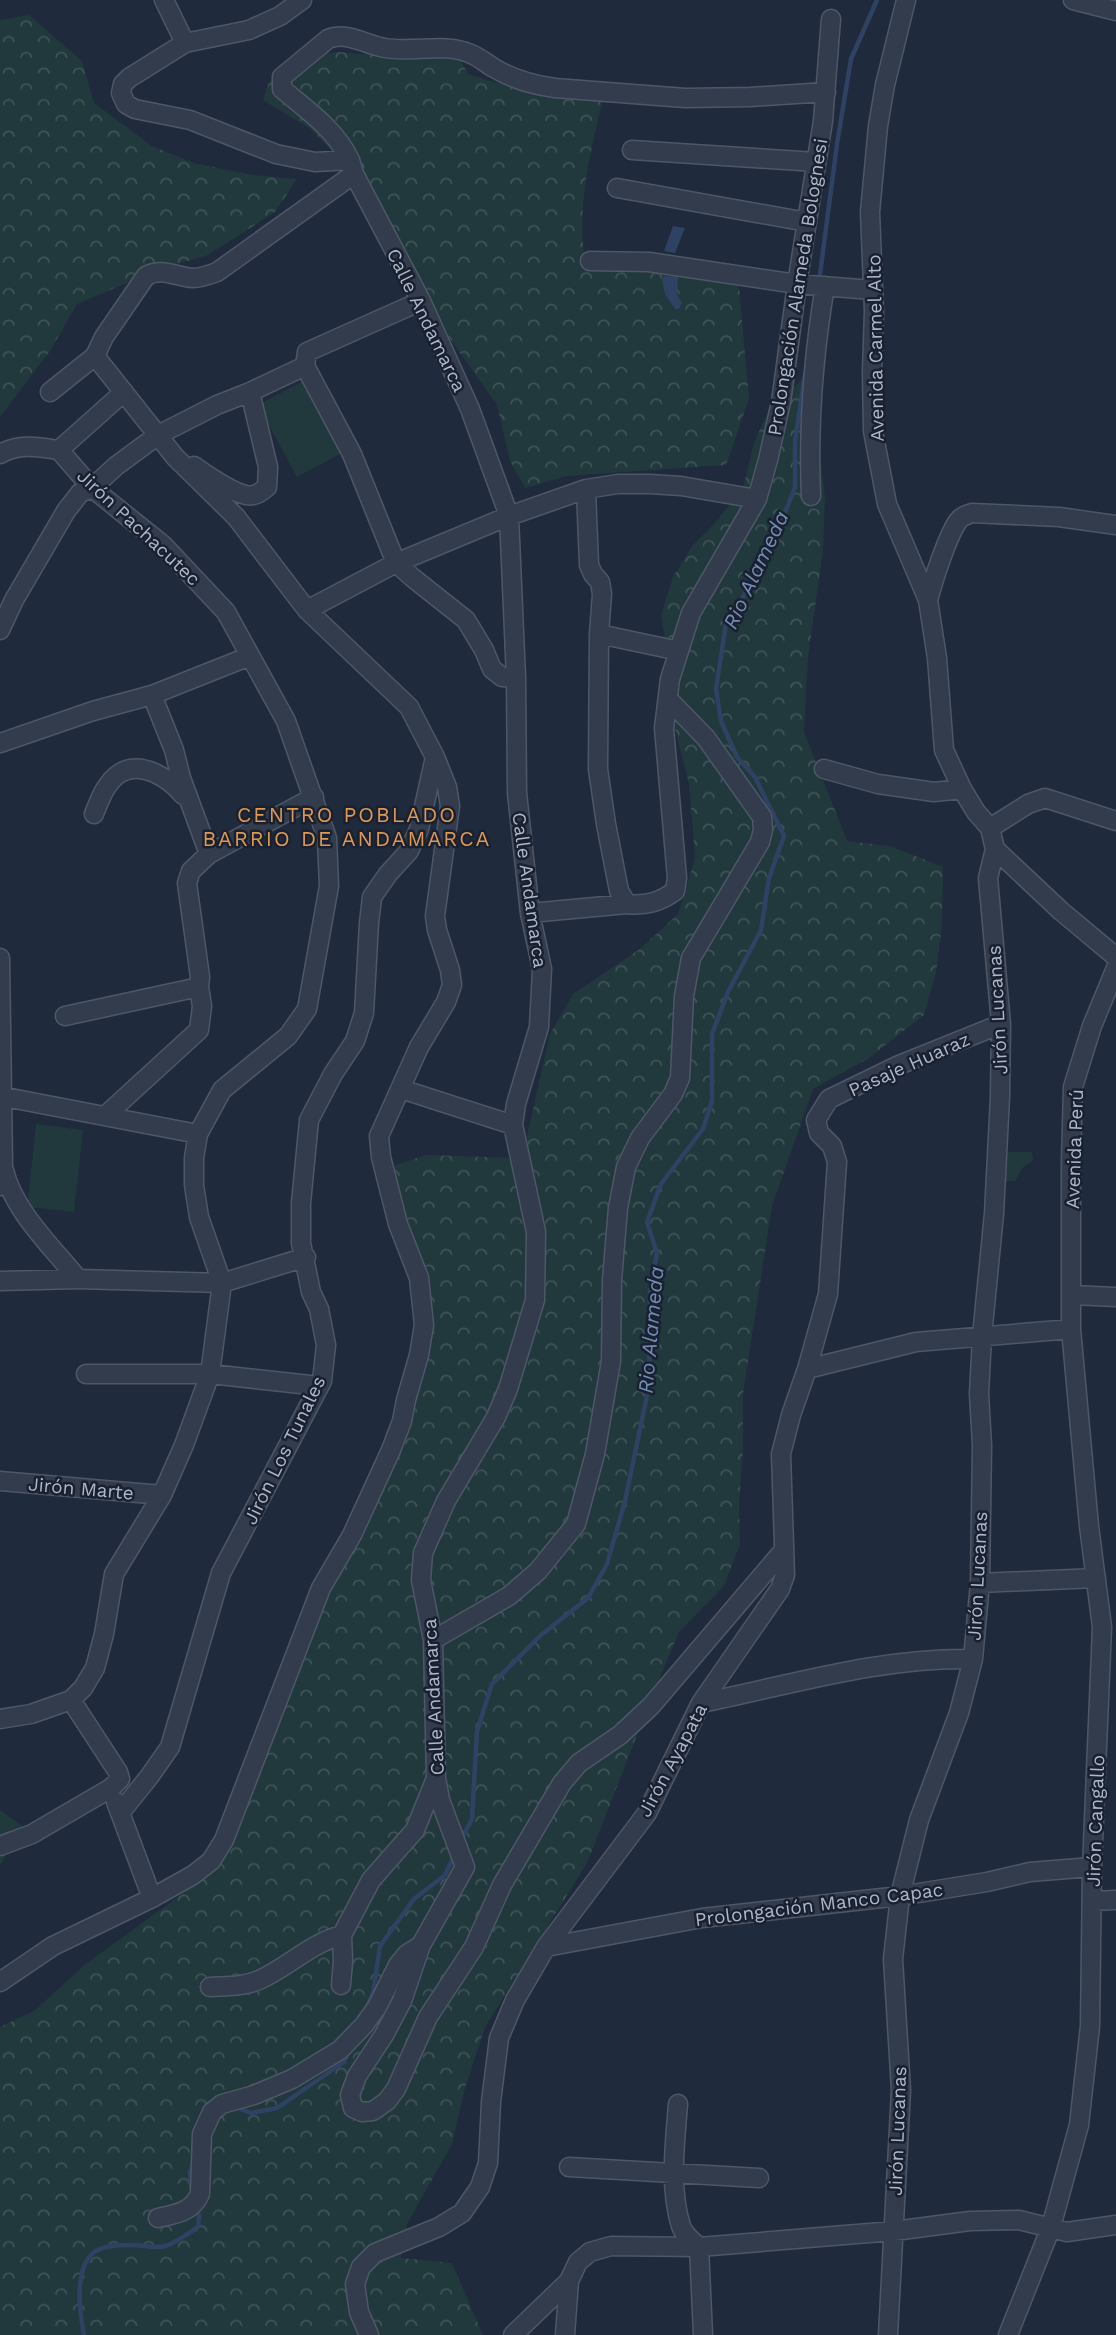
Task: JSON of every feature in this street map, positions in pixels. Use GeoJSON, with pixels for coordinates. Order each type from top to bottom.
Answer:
{"type":"FeatureCollection","features":[{"type":"Feature","properties":{"kind":"street"},"geometry":{"type":"LineString","coordinates":[[164,0],[185,43]]}},
{"type":"Feature","properties":{"kind":"street"},"geometry":{"type":"LineString","coordinates":[[302,0],[280,16],[249,30],[185,43],[129,78],[123,84],[121,93],[126,104],[135,110],[190,120],[276,154],[352,167]]}},
{"type":"Feature","properties":{"kind":"street","name":"Avenida Carmel Alto"},"geometry":{"type":"LineString","coordinates":[[906,0],[878,126],[870,212],[874,311],[873,431],[887,505],[928,600],[937,658],[944,750],[962,789],[990,828],[995,849]]}},
{"type":"Feature","properties":{"kind":"street"},"geometry":{"type":"LineString","coordinates":[[1073,0],[1116,11]]}},
{"type":"Feature","properties":{"kind":"street","name":"Prolongación Alameda Bolognesi"},"geometry":{"type":"LineString","coordinates":[[627,904],[653,903],[675,891],[677,878],[664,728],[670,679],[691,613],[757,499],[812,285],[807,222],[826,92],[831,19]]}},
{"type":"Feature","properties":{"kind":"street","name":"Calle Andamarca"},"geometry":{"type":"LineString","coordinates":[[784,1550],[651,1706],[620,1735],[579,1763],[562,1783],[502,1885],[474,1947],[428,2017],[396,2089],[387,2101],[373,2111],[362,2112],[353,2108],[350,2095],[357,2076],[402,2001],[421,1945],[465,1867],[440,1800],[436,1778],[433,1640],[421,1580],[423,1553],[446,1501],[496,1417],[508,1389],[535,1300],[536,1232],[513,1125],[516,1104],[539,1027],[542,969],[530,913],[517,793],[516,678],[509,516],[470,409],[421,301],[343,145],[330,129],[282,89],[280,84],[282,77],[335,36],[386,48],[447,49],[470,53],[517,80],[535,86],[685,98],[826,92]]}},
{"type":"Feature","properties":{"kind":"street"},"geometry":{"type":"LineString","coordinates":[[632,150],[816,162]]}},
{"type":"Feature","properties":{"kind":"street"},"geometry":{"type":"LineString","coordinates":[[50,392],[96,356],[104,337],[146,276],[162,271],[194,278],[217,272],[352,167]]}},
{"type":"Feature","properties":{"kind":"street"},"geometry":{"type":"LineString","coordinates":[[617,188],[807,222]]}},
{"type":"Feature","properties":{"kind":"street"},"geometry":{"type":"LineString","coordinates":[[590,261],[649,262],[812,285],[872,290]]}},
{"type":"Feature","properties":{"kind":"street"},"geometry":{"type":"LineString","coordinates":[[811,496],[808,438],[818,324],[812,285]]}},
{"type":"Feature","properties":{"kind":"street"},"geometry":{"type":"LineString","coordinates":[[421,301],[307,352],[304,366],[352,454],[397,562],[412,578],[467,620],[492,669],[502,677],[516,678]]}},
{"type":"Feature","properties":{"kind":"street"},"geometry":{"type":"LineString","coordinates":[[0,1982],[53,1946],[193,1875],[211,1861],[224,1840],[321,1588],[352,1535],[378,1482],[402,1421],[424,1325],[419,1278],[398,1224],[379,1136],[419,1047],[446,1002],[452,985],[435,916],[450,806],[447,787],[435,757],[409,707],[307,610],[236,517],[175,457],[96,356]]}},
{"type":"Feature","properties":{"kind":"street"},"geometry":{"type":"LineString","coordinates":[[0,630],[14,600],[66,511],[80,493],[92,488],[116,466],[158,436],[217,405],[304,366]]}},
{"type":"Feature","properties":{"kind":"street"},"geometry":{"type":"LineString","coordinates":[[0,454],[26,445],[59,450],[124,392]]}},
{"type":"Feature","properties":{"kind":"street"},"geometry":{"type":"LineString","coordinates":[[158,436],[209,476],[245,495],[261,493],[267,487],[268,467],[250,392]]}},
{"type":"Feature","properties":{"kind":"street","name":"Jirón Pachacutec"},"geometry":{"type":"LineString","coordinates":[[59,450],[92,488],[163,545],[226,612],[286,720],[327,838],[329,886],[307,1009],[288,1036],[222,1090],[198,1134],[194,1158],[194,1185],[199,1217],[222,1283],[209,1374],[184,1445],[162,1495],[114,1574],[104,1634],[94,1668],[83,1688],[71,1700]]}},
{"type":"Feature","properties":{"kind":"street"},"geometry":{"type":"LineString","coordinates":[[307,610],[397,562],[509,516],[586,489],[618,484],[650,484],[681,486],[757,499]]}},
{"type":"Feature","properties":{"kind":"street"},"geometry":{"type":"LineString","coordinates":[[530,913],[627,904],[619,891],[598,769],[602,594],[600,582],[589,565],[586,489]]}},
{"type":"Feature","properties":{"kind":"street"},"geometry":{"type":"LineString","coordinates":[[928,600],[957,522],[963,516],[972,513],[1059,517],[1116,525]]}},
{"type":"Feature","properties":{"kind":"street"},"geometry":{"type":"LineString","coordinates":[[600,635],[679,651]]}},
{"type":"Feature","properties":{"kind":"street"},"geometry":{"type":"LineString","coordinates":[[0,743],[93,711],[152,695],[250,656]]}},
{"type":"Feature","properties":{"kind":"street"},"geometry":{"type":"LineString","coordinates":[[152,695],[174,750],[188,800],[209,854]]}},
{"type":"Feature","properties":{"kind":"street"},"geometry":{"type":"LineString","coordinates":[[433,1640],[509,1596],[538,1571],[576,1524],[595,1454],[611,1361],[613,1268],[618,1208],[626,1167],[640,1138],[673,1094],[680,1078],[684,996],[691,958],[760,842],[763,831],[762,817],[706,738],[668,700]]}},
{"type":"Feature","properties":{"kind":"street","name":"Jirón Los Tunales"},"geometry":{"type":"LineString","coordinates":[[120,1813],[170,1747],[221,1573],[319,1387],[325,1366],[326,1345],[301,1243],[301,1203],[309,1121],[332,1074],[355,1041],[364,1013],[372,897],[409,851],[419,830],[435,757]]}},
{"type":"Feature","properties":{"kind":"street"},"geometry":{"type":"LineString","coordinates":[[94,814],[103,791],[111,781],[121,772],[134,769],[165,777],[188,800]]}},
{"type":"Feature","properties":{"kind":"street"},"geometry":{"type":"LineString","coordinates":[[824,769],[878,784],[934,792],[962,789]]}},
{"type":"Feature","properties":{"kind":"street"},"geometry":{"type":"LineString","coordinates":[[105,1116],[199,1030],[202,1006],[200,977],[187,883],[191,871],[209,854],[314,797]]}},
{"type":"Feature","properties":{"kind":"street"},"geometry":{"type":"LineString","coordinates":[[990,828],[1028,804],[1045,799],[1116,821]]}},
{"type":"Feature","properties":{"kind":"street"},"geometry":{"type":"LineString","coordinates":[[995,849],[1061,911],[1116,957]]}},
{"type":"Feature","properties":{"kind":"street","name":"Jirón Lucanas"},"geometry":{"type":"LineString","coordinates":[[888,2335],[901,2090],[893,1959],[900,1896],[919,1820],[959,1713],[973,1659],[980,1583],[982,1445],[979,1394],[1000,1097],[1001,1024],[988,878],[995,849]]}},
{"type":"Feature","properties":{"kind":"street"},"geometry":{"type":"LineString","coordinates":[[0,958],[0,1096],[3,1164],[7,1185],[16,1202],[78,1279]]}},
{"type":"Feature","properties":{"kind":"street","name":"Avenida Perú"},"geometry":{"type":"LineString","coordinates":[[1072,1295],[1073,1087],[1116,968]]}},
{"type":"Feature","properties":{"kind":"street"},"geometry":{"type":"LineString","coordinates":[[65,1016],[199,987]]}},
{"type":"Feature","properties":{"kind":"street","name":"Pasaje Huaraz"},"geometry":{"type":"LineString","coordinates":[[821,1109],[829,1099],[899,1065],[1001,1024]]}},
{"type":"Feature","properties":{"kind":"street"},"geometry":{"type":"LineString","coordinates":[[401,1090],[513,1125]]}},
{"type":"Feature","properties":{"kind":"street"},"geometry":{"type":"LineString","coordinates":[[0,1096],[198,1134]]}},
{"type":"Feature","properties":{"kind":"street","name":"Jirón Ayapata"},"geometry":{"type":"LineString","coordinates":[[369,2335],[359,2312],[355,2284],[361,2267],[374,2253],[439,2227],[462,2213],[480,2187],[488,2163],[491,2102],[499,2038],[515,2000],[546,1947],[647,1813],[701,1703],[780,1589],[785,1574],[781,1454],[790,1415],[807,1369],[828,1294],[837,1162],[832,1146],[818,1133],[816,1120],[821,1109]]}},
{"type":"Feature","properties":{"kind":"street"},"geometry":{"type":"LineString","coordinates":[[0,1186],[3,1164]]}},
{"type":"Feature","properties":{"kind":"street"},"geometry":{"type":"LineString","coordinates":[[0,1281],[78,1279],[222,1283],[306,1257]]}},
{"type":"Feature","properties":{"kind":"street"},"geometry":{"type":"LineString","coordinates":[[1072,1295],[1116,1297]]}},
{"type":"Feature","properties":{"kind":"street","name":"Jirón Cangallo"},"geometry":{"type":"LineString","coordinates":[[1008,2335],[1051,2227],[1079,2125],[1090,2026],[1093,1867],[1109,1626],[1096,1578],[1071,1329],[1072,1295]]}},
{"type":"Feature","properties":{"kind":"street"},"geometry":{"type":"LineString","coordinates":[[807,1369],[916,1342],[1071,1329]]}},
{"type":"Feature","properties":{"kind":"street"},"geometry":{"type":"LineString","coordinates":[[86,1374],[209,1374],[319,1387]]}},
{"type":"Feature","properties":{"kind":"street","name":"Jirón Marte"},"geometry":{"type":"LineString","coordinates":[[0,1481],[162,1495]]}},
{"type":"Feature","properties":{"kind":"street"},"geometry":{"type":"LineString","coordinates":[[980,1583],[1096,1578]]}},
{"type":"Feature","properties":{"kind":"street"},"geometry":{"type":"LineString","coordinates":[[701,1703],[878,1666],[935,1658],[973,1659]]}},
{"type":"Feature","properties":{"kind":"street"},"geometry":{"type":"LineString","coordinates":[[0,1719],[31,1714],[71,1700],[120,1779],[111,1788],[32,1833],[0,1846]]}},
{"type":"Feature","properties":{"kind":"street"},"geometry":{"type":"LineString","coordinates":[[341,1985],[342,1935],[371,1880],[415,1830],[436,1778]]}},
{"type":"Feature","properties":{"kind":"street"},"geometry":{"type":"LineString","coordinates":[[111,1788],[152,1898]]}},
{"type":"Feature","properties":{"kind":"street","name":"Prolongación Manco Capac"},"geometry":{"type":"LineString","coordinates":[[546,1947],[702,1918],[900,1896],[1030,1872],[1093,1867]]}},
{"type":"Feature","properties":{"kind":"street"},"geometry":{"type":"LineString","coordinates":[[1092,1901],[1116,1900]]}},
{"type":"Feature","properties":{"kind":"street"},"geometry":{"type":"LineString","coordinates":[[210,1987],[243,1985],[260,1979],[328,1938],[342,1935]]}},
{"type":"Feature","properties":{"kind":"street"},"geometry":{"type":"LineString","coordinates":[[158,2218],[182,2212],[196,2202],[200,2194],[202,2134],[212,2112],[222,2104],[254,2095],[292,2079],[340,2050],[377,2007],[398,1965],[407,1954],[421,1945]]}},
{"type":"Feature","properties":{"kind":"street"},"geometry":{"type":"LineString","coordinates":[[678,2104],[673,2172],[682,2227],[699,2247],[703,2335]]}},
{"type":"Feature","properties":{"kind":"street"},"geometry":{"type":"LineString","coordinates":[[569,2167],[760,2178]]}},
{"type":"Feature","properties":{"kind":"street"},"geometry":{"type":"LineString","coordinates":[[513,2335],[569,2281],[578,2262],[590,2252],[611,2246],[699,2247],[894,2231],[970,2221],[1019,2220],[1067,2232],[1116,2225]]}},
{"type":"Feature","properties":{"kind":"street"},"geometry":{"type":"LineString","coordinates":[[565,2335],[569,2281]]}},
{"type":"Feature","properties":{"kind":"green space"},"geometry":{"type":"Polygon","coordinates":[[[29,15],[82,61],[94,103],[152,146],[194,163],[253,175],[297,179],[275,212],[208,255],[160,269],[77,304],[50,351],[0,417],[0,20],[29,15]]]}},
{"type":"Feature","properties":{"kind":"green space"},"geometry":{"type":"Polygon","coordinates":[[[448,38],[468,74],[559,99],[603,99],[589,161],[583,205],[583,248],[587,268],[663,272],[739,286],[749,399],[726,465],[567,476],[525,488],[510,461],[497,405],[436,319],[402,286],[344,163],[309,128],[263,100],[269,82],[299,56],[339,52],[372,55],[427,39],[448,38]]]}},
{"type":"Feature","properties":{"kind":"green space"},"geometry":{"type":"Polygon","coordinates":[[[813,361],[811,381],[825,498],[823,551],[808,657],[804,732],[847,841],[890,846],[943,867],[942,924],[936,973],[924,1015],[869,1058],[813,1089],[772,1206],[743,1394],[740,1544],[724,1586],[679,1632],[587,1863],[485,2027],[465,2088],[452,2144],[407,2224],[401,2258],[452,2263],[483,2335],[0,2335],[0,2027],[34,2011],[87,1963],[219,1867],[316,1611],[394,1456],[426,1331],[393,1205],[393,1166],[426,1155],[522,1158],[550,1034],[573,994],[640,949],[678,914],[695,858],[689,784],[675,729],[670,666],[661,615],[673,577],[693,545],[743,488],[754,443],[769,409],[799,383],[813,361]]]}},
{"type":"Feature","properties":{"kind":"green space"},"geometry":{"type":"Polygon","coordinates":[[[303,381],[342,453],[297,477],[258,405],[303,381]]]}},
{"type":"Feature","properties":{"kind":"green space"},"geometry":{"type":"Polygon","coordinates":[[[36,1124],[83,1130],[74,1212],[27,1207],[36,1124]]]}},
{"type":"Feature","properties":{"kind":"green space"},"geometry":{"type":"Polygon","coordinates":[[[1003,1152],[1032,1152],[1033,1161],[1024,1166],[1015,1181],[1004,1181],[1003,1152]]]}},
{"type":"Feature","properties":{"kind":"green space"},"geometry":{"type":"Polygon","coordinates":[[[0,1810],[22,1826],[0,1865],[0,1810]]]}},
{"type":"Feature","properties":{"kind":"water"},"geometry":{"type":"Polygon","coordinates":[[[673,226],[685,228],[675,253],[664,251],[673,226]]]}},
{"type":"Feature","properties":{"kind":"water"},"geometry":{"type":"Polygon","coordinates":[[[664,276],[678,277],[677,294],[682,303],[679,309],[675,309],[665,294],[662,279],[664,276]]]}},
{"type":"Feature","properties":{"kind":"waterway","name":"Rio Alameda"},"geometry":{"type":"LineString","coordinates":[[819,282],[851,59],[877,0]]}},
{"type":"Feature","properties":{"kind":"waterway","name":"Rio Alameda"},"geometry":{"type":"LineString","coordinates":[[461,1840],[472,1819],[477,1731],[492,1684],[541,1635],[588,1598],[607,1564],[625,1501],[649,1386],[650,1291],[657,1253],[647,1222],[661,1184],[703,1129],[712,1101],[712,1034],[728,992],[761,930],[769,878],[784,836],[755,777],[737,757],[721,721],[716,689],[726,623],[752,583],[780,526],[795,487],[795,441],[805,374]]}},
{"type":"Feature","properties":{"kind":"waterway","name":"Rio Alameda"},"geometry":{"type":"LineString","coordinates":[[365,2011],[373,1993],[380,1946],[414,1899],[445,1875],[455,1854]]}},
{"type":"Feature","properties":{"kind":"waterway","name":"Rio Alameda"},"geometry":{"type":"LineString","coordinates":[[236,2107],[251,2113],[277,2108],[344,2062],[348,2052]]}},
{"type":"Feature","properties":{"kind":"waterway","name":"Rio Alameda"},"geometry":{"type":"LineString","coordinates":[[192,2194],[190,2172],[194,2162]]}},
{"type":"Feature","properties":{"kind":"waterway","name":"Rio Alameda"},"geometry":{"type":"LineString","coordinates":[[84,2335],[80,2283],[82,2272],[91,2255],[110,2246],[169,2245],[198,2227],[197,2209]]}},
{"type":"Feature","properties":{"kind":"district","name":"CENTRO POBLADO BARRIO DE ANDAMARCA"},"geometry":{"type":"Point","coordinates":[347,827]}}]}
